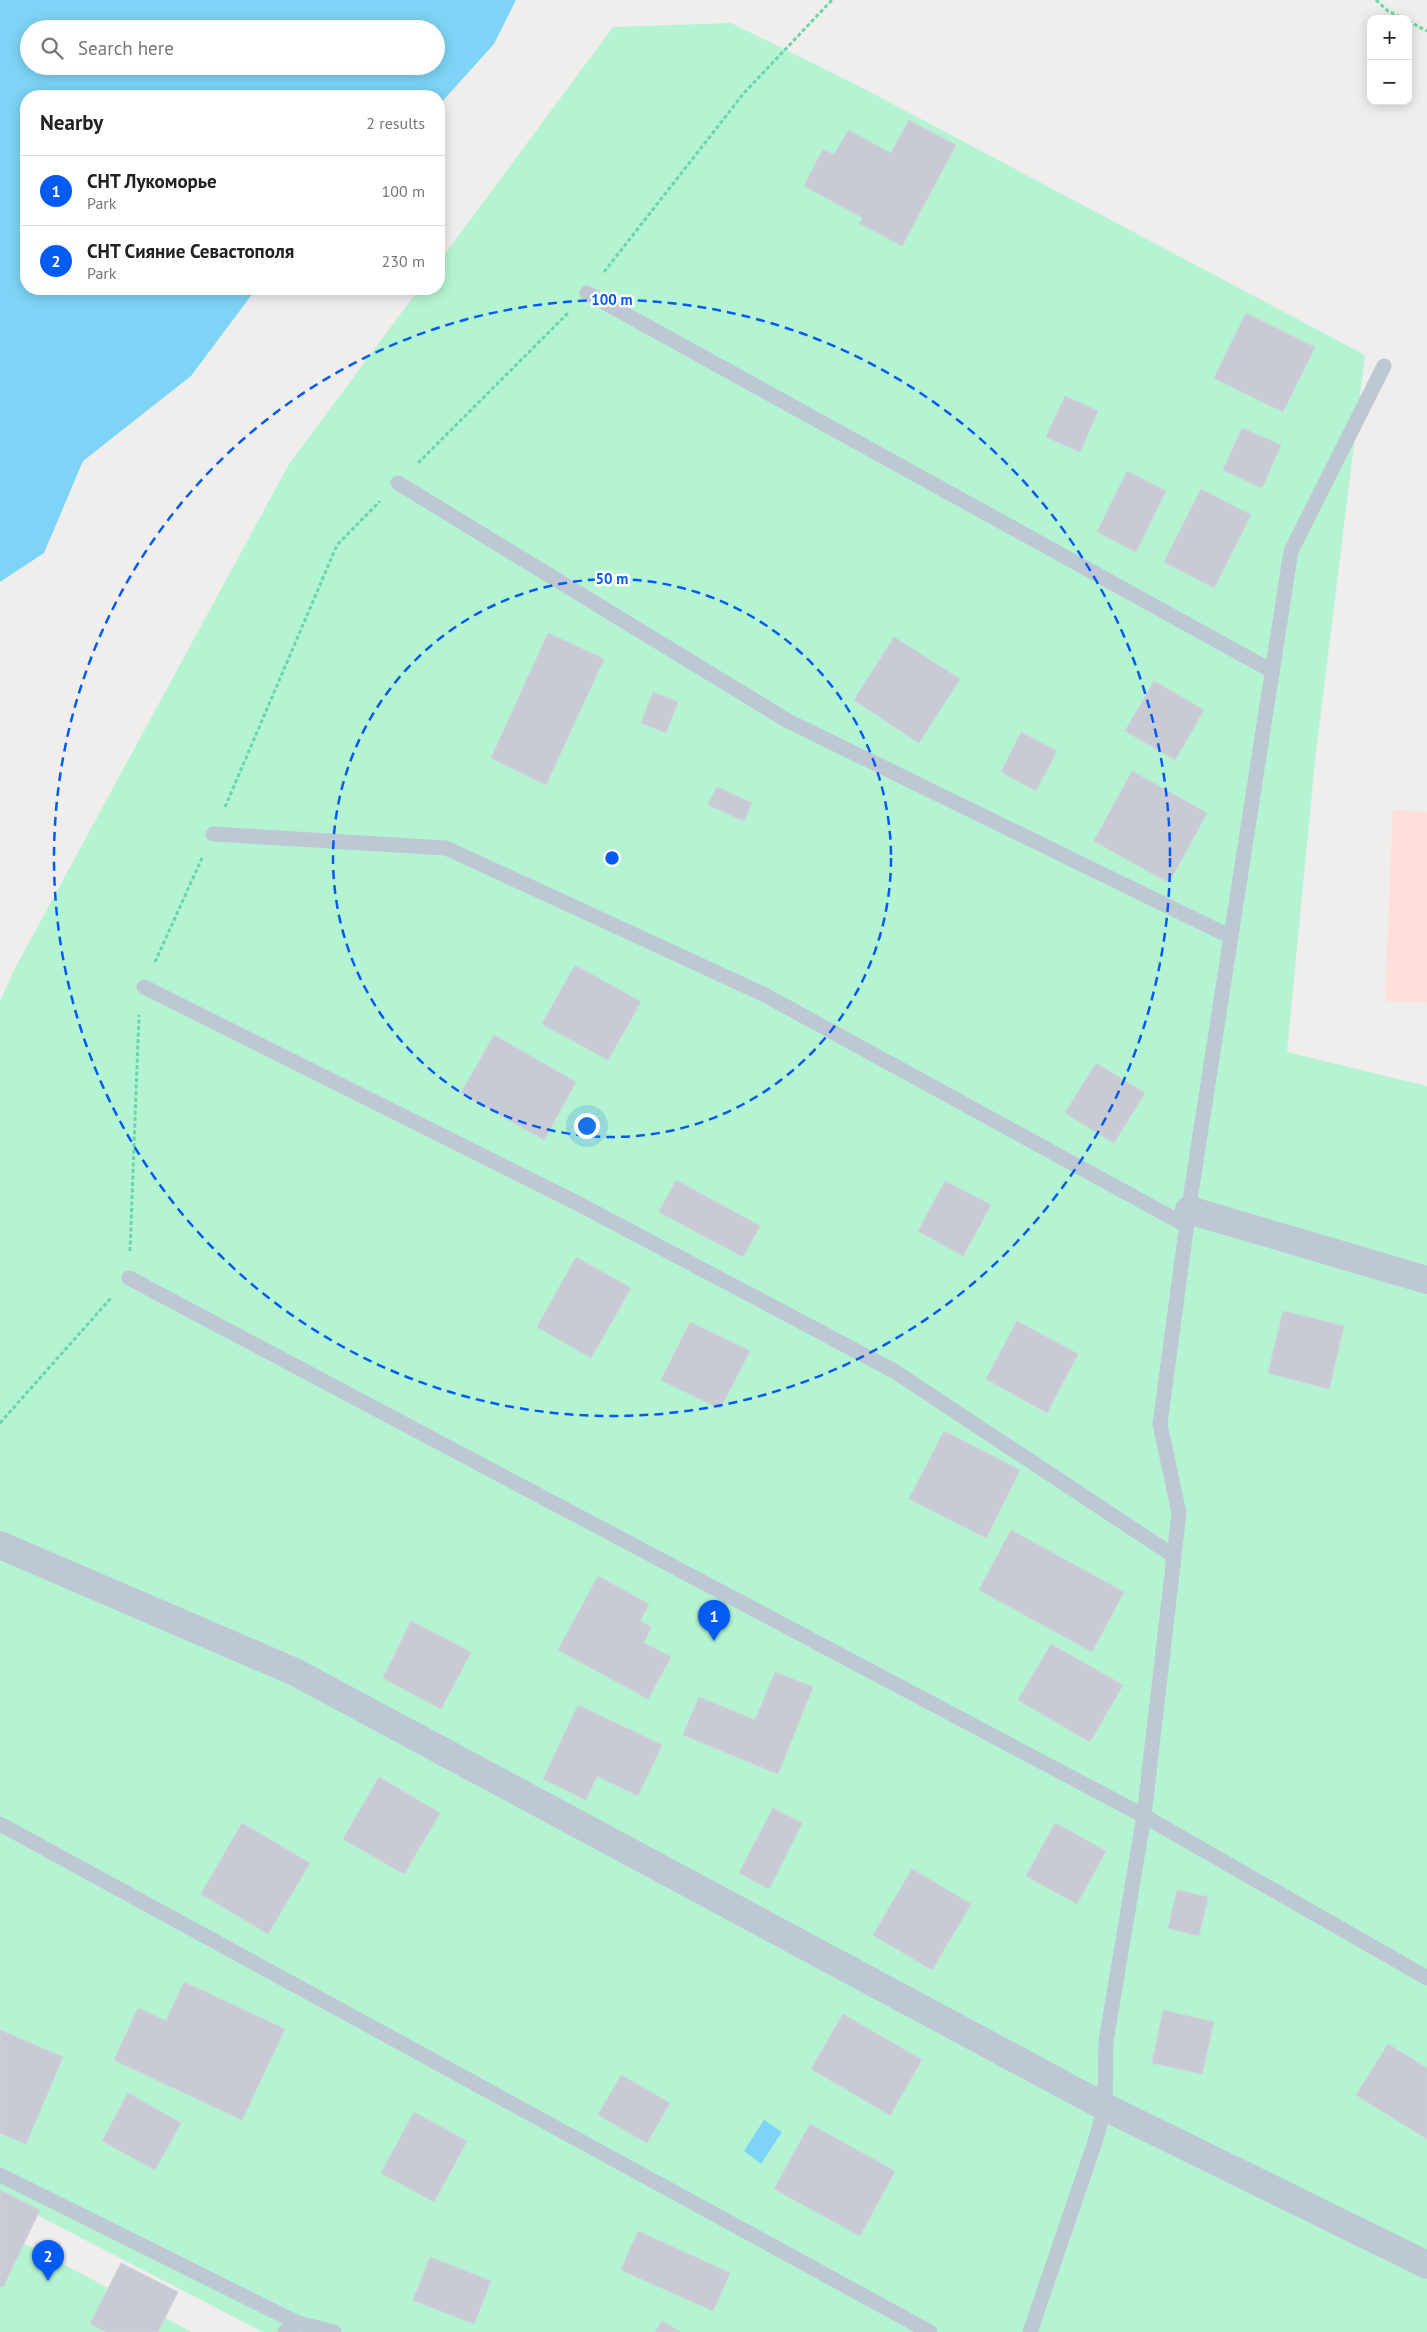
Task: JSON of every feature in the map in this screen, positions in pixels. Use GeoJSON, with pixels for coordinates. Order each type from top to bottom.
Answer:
{"type":"FeatureCollection","features":[{"type":"Feature","properties":{"kind":"street"},"geometry":{"type":"LineString","coordinates":[[1188,1218],[1427,1280]]}},
{"type":"Feature","properties":{"kind":"street"},"geometry":{"type":"LineString","coordinates":[[0,1545],[295,1672],[1105,2107],[1427,2265]]}},
{"type":"Feature","properties":{"kind":"lane"},"geometry":{"type":"LineString","coordinates":[[587,293],[1272,672]]}},
{"type":"Feature","properties":{"kind":"lane"},"geometry":{"type":"LineString","coordinates":[[1030,2332],[1091,2155],[1105,2107],[1106,2041],[1144,1816],[1179,1513],[1160,1424],[1188,1218],[1291,551],[1384,366]]}},
{"type":"Feature","properties":{"kind":"lane"},"geometry":{"type":"LineString","coordinates":[[398,483],[788,721],[1231,937]]}},
{"type":"Feature","properties":{"kind":"lane"},"geometry":{"type":"LineString","coordinates":[[213,834],[446,848],[765,995],[1188,1218]]}},
{"type":"Feature","properties":{"kind":"lane"},"geometry":{"type":"LineString","coordinates":[[144,987],[577,1203],[894,1371],[1174,1556]]}},
{"type":"Feature","properties":{"kind":"lane"},"geometry":{"type":"LineString","coordinates":[[129,1278],[1144,1816],[1427,1978]]}},
{"type":"Feature","properties":{"kind":"lane"},"geometry":{"type":"LineString","coordinates":[[0,1824],[930,2332]]}},
{"type":"Feature","properties":{"kind":"lane"},"geometry":{"type":"LineString","coordinates":[[0,2175],[298,2323],[334,2332]]}},
{"type":"Feature","properties":{"kind":"lane"},"geometry":{"type":"LineString","coordinates":[[285,2332],[298,2323]]}},
{"type":"Feature","properties":{"kind":"path"},"geometry":{"type":"LineString","coordinates":[[0,1423],[129,1278],[139,1002],[337,545],[587,293],[744,92],[832,0]]}},
{"type":"Feature","properties":{"kind":"path"},"geometry":{"type":"LineString","coordinates":[[1376,0],[1388,11],[1396,15]]}},
{"type":"Feature","properties":{"kind":"path"},"geometry":{"type":"LineString","coordinates":[[1412,23],[1427,31]]}},
{"type":"Feature","properties":{"kind":"shaded area"},"geometry":{"type":"Polygon","coordinates":[[[1393,810],[1427,812],[1427,1003],[1385,1001],[1393,810]]]}},
{"type":"Feature","properties":{"kind":"green space"},"geometry":{"type":"Polygon","coordinates":[[[731,23],[855,84],[1365,355],[1315,761],[1287,1052],[1427,1086],[1427,2332],[263,2332],[0,2196],[0,1001],[14,970],[289,464],[415,295],[445,295],[445,254],[613,27],[731,23]]]}},
{"type":"Feature","properties":{"kind":"green space"},"geometry":{"type":"Polygon","coordinates":[[[0,2231],[192,2332],[0,2332],[0,2231]]]}},
{"type":"Feature","properties":{"kind":"water"},"geometry":{"type":"Polygon","coordinates":[[[0,0],[516,0],[494,44],[445,98],[445,90],[20,90],[20,295],[252,295],[191,376],[83,461],[44,553],[0,582],[0,0]]]}},
{"type":"Feature","properties":{"kind":"water"},"geometry":{"type":"Polygon","coordinates":[[[764,2120],[782,2132],[761,2164],[744,2151],[764,2120]]]}},
{"type":"Feature","properties":{"kind":"building"},"geometry":{"type":"Polygon","coordinates":[[[909,120],[956,145],[902,246],[859,223],[863,218],[804,186],[823,149],[834,155],[848,130],[891,153],[909,120]]]}},
{"type":"Feature","properties":{"kind":"building"},"geometry":{"type":"Polygon","coordinates":[[[1246,313],[1315,347],[1283,412],[1214,378],[1246,313]]]}},
{"type":"Feature","properties":{"kind":"building"},"geometry":{"type":"Polygon","coordinates":[[[1065,396],[1098,411],[1080,452],[1046,437],[1065,396]]]}},
{"type":"Feature","properties":{"kind":"building"},"geometry":{"type":"Polygon","coordinates":[[[1242,428],[1281,445],[1262,488],[1223,470],[1242,428]]]}},
{"type":"Feature","properties":{"kind":"building"},"geometry":{"type":"Polygon","coordinates":[[[1127,471],[1166,491],[1136,552],[1097,532],[1127,471]]]}},
{"type":"Feature","properties":{"kind":"building"},"geometry":{"type":"Polygon","coordinates":[[[1201,489],[1251,515],[1214,588],[1164,562],[1201,489]]]}},
{"type":"Feature","properties":{"kind":"building"},"geometry":{"type":"Polygon","coordinates":[[[548,633],[604,659],[546,785],[491,758],[548,633]]]}},
{"type":"Feature","properties":{"kind":"building"},"geometry":{"type":"Polygon","coordinates":[[[894,637],[960,679],[919,743],[854,700],[894,637]]]}},
{"type":"Feature","properties":{"kind":"building"},"geometry":{"type":"Polygon","coordinates":[[[1154,681],[1204,710],[1175,760],[1125,731],[1154,681]]]}},
{"type":"Feature","properties":{"kind":"building"},"geometry":{"type":"Polygon","coordinates":[[[653,692],[678,702],[666,733],[641,723],[653,692]]]}},
{"type":"Feature","properties":{"kind":"building"},"geometry":{"type":"Polygon","coordinates":[[[1021,732],[1057,751],[1036,791],[1001,772],[1021,732]]]}},
{"type":"Feature","properties":{"kind":"building"},"geometry":{"type":"Polygon","coordinates":[[[1132,771],[1207,813],[1169,883],[1094,841],[1132,771]]]}},
{"type":"Feature","properties":{"kind":"building"},"geometry":{"type":"Polygon","coordinates":[[[717,787],[752,803],[744,821],[708,805],[717,787]]]}},
{"type":"Feature","properties":{"kind":"building"},"geometry":{"type":"Polygon","coordinates":[[[575,965],[641,1002],[608,1060],[542,1024],[575,965]]]}},
{"type":"Feature","properties":{"kind":"building"},"geometry":{"type":"Polygon","coordinates":[[[494,1035],[576,1082],[544,1140],[461,1093],[494,1035]]]}},
{"type":"Feature","properties":{"kind":"building"},"geometry":{"type":"Polygon","coordinates":[[[1096,1063],[1145,1093],[1114,1143],[1065,1113],[1096,1063]]]}},
{"type":"Feature","properties":{"kind":"building"},"geometry":{"type":"Polygon","coordinates":[[[676,1180],[760,1226],[743,1257],[659,1212],[676,1180]]]}},
{"type":"Feature","properties":{"kind":"building"},"geometry":{"type":"Polygon","coordinates":[[[945,1181],[991,1205],[963,1256],[918,1231],[945,1181]]]}},
{"type":"Feature","properties":{"kind":"building"},"geometry":{"type":"Polygon","coordinates":[[[576,1257],[631,1288],[591,1358],[537,1327],[576,1257]]]}},
{"type":"Feature","properties":{"kind":"building"},"geometry":{"type":"Polygon","coordinates":[[[1283,1311],[1344,1326],[1329,1389],[1268,1373],[1283,1311]]]}},
{"type":"Feature","properties":{"kind":"building"},"geometry":{"type":"Polygon","coordinates":[[[1017,1321],[1078,1354],[1047,1413],[986,1379],[1017,1321]]]}},
{"type":"Feature","properties":{"kind":"building"},"geometry":{"type":"Polygon","coordinates":[[[690,1322],[750,1351],[720,1409],[661,1380],[690,1322]]]}},
{"type":"Feature","properties":{"kind":"building"},"geometry":{"type":"Polygon","coordinates":[[[944,1431],[1020,1470],[986,1538],[909,1499],[944,1431]]]}},
{"type":"Feature","properties":{"kind":"building"},"geometry":{"type":"Polygon","coordinates":[[[1011,1530],[1124,1592],[1092,1652],[979,1590],[1011,1530]]]}},
{"type":"Feature","properties":{"kind":"building"},"geometry":{"type":"Polygon","coordinates":[[[598,1576],[649,1604],[640,1621],[651,1627],[644,1643],[671,1657],[648,1699],[558,1650],[598,1576]]]}},
{"type":"Feature","properties":{"kind":"building"},"geometry":{"type":"Polygon","coordinates":[[[411,1621],[471,1652],[441,1709],[383,1678],[411,1621]]]}},
{"type":"Feature","properties":{"kind":"building"},"geometry":{"type":"Polygon","coordinates":[[[1051,1644],[1123,1685],[1090,1742],[1018,1700],[1051,1644]]]}},
{"type":"Feature","properties":{"kind":"building"},"geometry":{"type":"Polygon","coordinates":[[[775,1672],[813,1687],[778,1774],[683,1735],[699,1697],[755,1720],[775,1672]]]}},
{"type":"Feature","properties":{"kind":"building"},"geometry":{"type":"Polygon","coordinates":[[[578,1705],[662,1745],[638,1796],[597,1776],[586,1800],[543,1779],[578,1705]]]}},
{"type":"Feature","properties":{"kind":"building"},"geometry":{"type":"Polygon","coordinates":[[[379,1777],[440,1813],[404,1874],[343,1839],[379,1777]]]}},
{"type":"Feature","properties":{"kind":"building"},"geometry":{"type":"Polygon","coordinates":[[[773,1808],[802,1823],[769,1889],[739,1873],[773,1808]]]}},
{"type":"Feature","properties":{"kind":"building"},"geometry":{"type":"Polygon","coordinates":[[[242,1823],[310,1863],[268,1934],[201,1894],[242,1823]]]}},
{"type":"Feature","properties":{"kind":"building"},"geometry":{"type":"Polygon","coordinates":[[[1055,1823],[1106,1851],[1077,1904],[1026,1876],[1055,1823]]]}},
{"type":"Feature","properties":{"kind":"building"},"geometry":{"type":"Polygon","coordinates":[[[912,1869],[971,1904],[932,1970],[873,1935],[912,1869]]]}},
{"type":"Feature","properties":{"kind":"building"},"geometry":{"type":"Polygon","coordinates":[[[1177,1890],[1208,1897],[1199,1936],[1168,1928],[1177,1890]]]}},
{"type":"Feature","properties":{"kind":"building"},"geometry":{"type":"Polygon","coordinates":[[[184,1982],[285,2029],[242,2120],[114,2060],[138,2008],[166,2021],[184,1982]]]}},
{"type":"Feature","properties":{"kind":"building"},"geometry":{"type":"Polygon","coordinates":[[[1163,2010],[1214,2022],[1202,2074],[1152,2063],[1163,2010]]]}},
{"type":"Feature","properties":{"kind":"building"},"geometry":{"type":"Polygon","coordinates":[[[843,2014],[922,2060],[890,2115],[811,2069],[843,2014]]]}},
{"type":"Feature","properties":{"kind":"building"},"geometry":{"type":"Polygon","coordinates":[[[0,2030],[63,2057],[26,2144],[0,2133],[0,2030]]]}},
{"type":"Feature","properties":{"kind":"building"},"geometry":{"type":"Polygon","coordinates":[[[1388,2044],[1427,2068],[1427,2139],[1356,2095],[1388,2044]]]}},
{"type":"Feature","properties":{"kind":"building"},"geometry":{"type":"Polygon","coordinates":[[[621,2075],[670,2103],[647,2143],[598,2115],[621,2075]]]}},
{"type":"Feature","properties":{"kind":"building"},"geometry":{"type":"Polygon","coordinates":[[[128,2093],[181,2123],[155,2170],[102,2141],[128,2093]]]}},
{"type":"Feature","properties":{"kind":"building"},"geometry":{"type":"Polygon","coordinates":[[[414,2112],[467,2141],[434,2202],[381,2173],[414,2112]]]}},
{"type":"Feature","properties":{"kind":"building"},"geometry":{"type":"Polygon","coordinates":[[[810,2124],[895,2171],[860,2236],[774,2189],[810,2124]]]}},
{"type":"Feature","properties":{"kind":"building"},"geometry":{"type":"Polygon","coordinates":[[[0,2190],[40,2210],[3,2287],[0,2286],[0,2190]]]}},
{"type":"Feature","properties":{"kind":"building"},"geometry":{"type":"Polygon","coordinates":[[[638,2231],[730,2273],[713,2311],[621,2270],[638,2231]]]}},
{"type":"Feature","properties":{"kind":"building"},"geometry":{"type":"Polygon","coordinates":[[[430,2257],[491,2281],[474,2324],[413,2300],[430,2257]]]}},
{"type":"Feature","properties":{"kind":"building"},"geometry":{"type":"Polygon","coordinates":[[[121,2263],[178,2292],[158,2332],[106,2332],[90,2324],[121,2263]]]}},
{"type":"Feature","properties":{"kind":"building"},"geometry":{"type":"Polygon","coordinates":[[[662,2321],[680,2332],[655,2332],[662,2321]]]}},
{"type":"Feature","properties":{"kind":"place","name":"СНТ Лукоморье"},"geometry":{"type":"Point","coordinates":[714,1641]}},
{"type":"Feature","properties":{"kind":"place","name":"СНТ Сияние Севастополя"},"geometry":{"type":"Point","coordinates":[48,2281]}}]}
